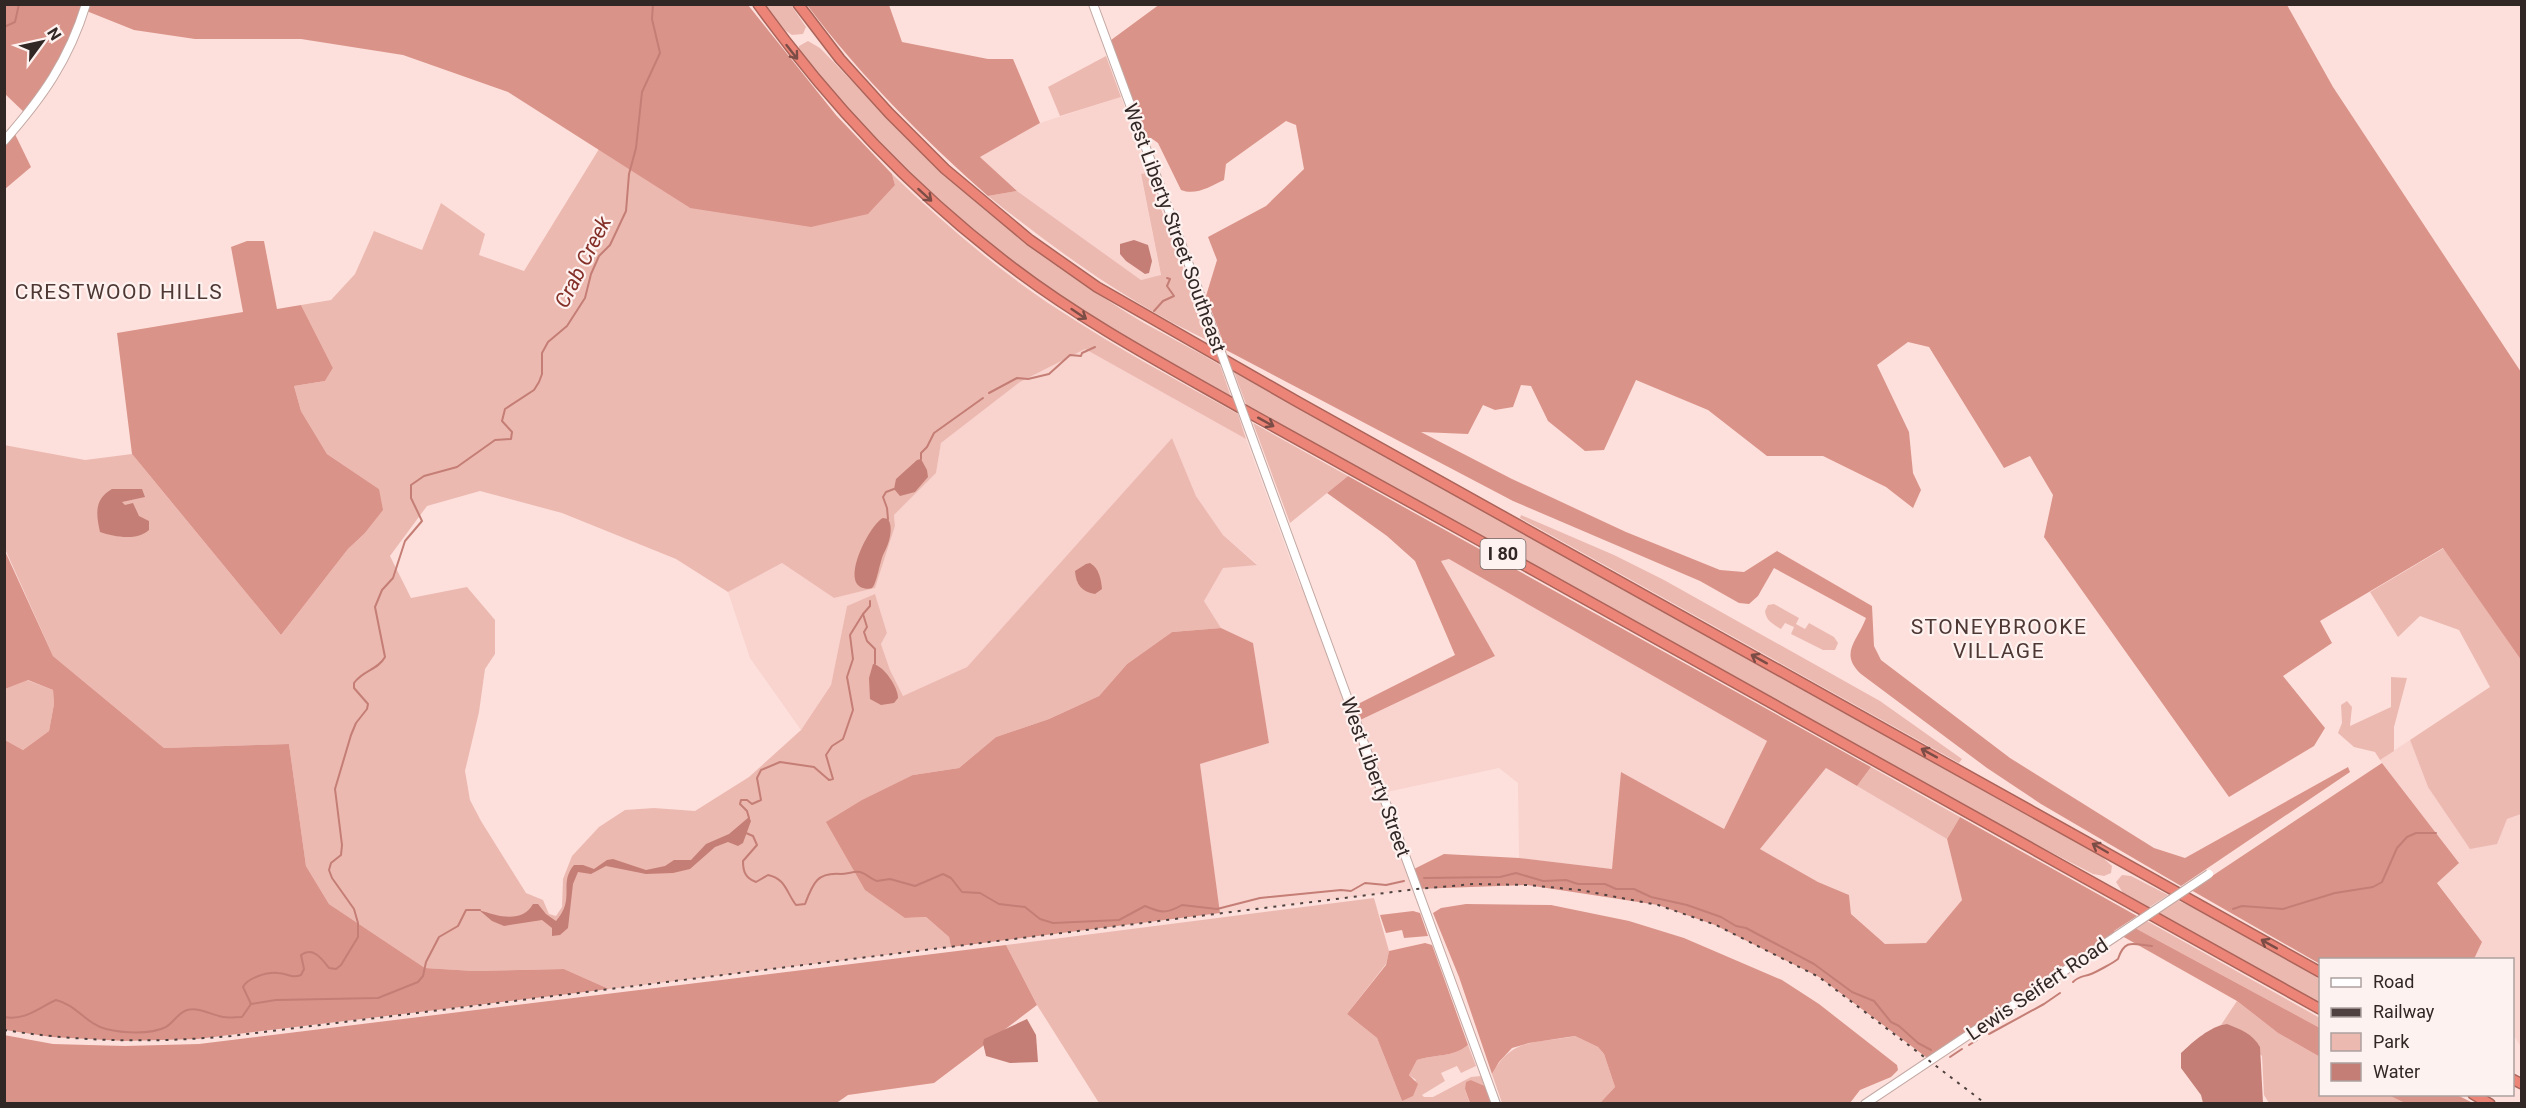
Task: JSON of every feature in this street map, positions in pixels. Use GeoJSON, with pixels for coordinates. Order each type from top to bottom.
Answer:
{"type":"FeatureCollection","features":[{"type":"Feature","properties":{"kind":"highway","name":"I 80"},"geometry":{"type":"LineString","coordinates":[[758,4],[788,46],[831,98],[906,177],[1010,266],[1086,319],[1344,466],[2319,1008]]}},
{"type":"Feature","properties":{"kind":"highway","name":"I 80"},"geometry":{"type":"LineString","coordinates":[[798,4],[840,59],[889,113],[945,169],[1030,240],[1097,287],[1298,402],[2319,971]]}},
{"type":"Feature","properties":{"kind":"highway"},"geometry":{"type":"LineString","coordinates":[[2475,1096],[2490,1104]]}},
{"type":"Feature","properties":{"kind":"main road"},"geometry":{"type":"LineString","coordinates":[[4,141],[44,93],[60,69],[86,4]]}},
{"type":"Feature","properties":{"kind":"main road","name":"West Liberty Street Southeast"},"geometry":{"type":"LineString","coordinates":[[1093,4],[1257,451]]}},
{"type":"Feature","properties":{"kind":"main road","name":"West Liberty Street"},"geometry":{"type":"LineString","coordinates":[[1257,451],[1496,1104]]}},
{"type":"Feature","properties":{"kind":"main road","name":"Lewis Seifert Road"},"geometry":{"type":"LineString","coordinates":[[1865,1104],[2210,874]]}},
{"type":"Feature","properties":{"kind":"shaded area"},"geometry":{"type":"Polygon","coordinates":[[[1160,4],[2287,5],[2333,87],[2521,372],[2521,660],[2443,548],[2320,621],[2332,643],[2283,676],[2325,728],[2314,746],[2229,797],[2044,537],[2053,495],[2030,456],[2004,468],[1929,347],[1908,342],[1877,365],[1909,432],[1913,473],[1921,490],[1913,508],[1886,487],[1823,456],[1767,456],[1708,410],[1636,380],[1604,450],[1585,451],[1548,421],[1531,386],[1521,385],[1513,407],[1495,410],[1483,405],[1468,434],[1421,432],[1512,479],[1626,532],[1720,570],[1744,572],[1777,551],[1872,606],[1874,646],[1881,660],[2010,758],[2154,848],[2185,858],[2348,767],[2350,772],[2181,886],[2041,804],[1987,768],[1861,674],[1851,660],[1851,653],[1866,618],[1774,568],[1758,596],[1749,604],[1739,603],[1700,581],[1513,501],[1226,350],[1206,296],[1217,260],[1208,237],[1266,206],[1304,169],[1296,125],[1286,121],[1226,164],[1224,180],[1198,191],[1181,190],[1158,143],[1151,138],[1143,139],[1107,43],[1160,4]]]}},
{"type":"Feature","properties":{"kind":"shaded area"},"geometry":{"type":"Polygon","coordinates":[[[4,5],[748,5],[836,115],[892,174],[895,185],[868,214],[811,227],[690,208],[508,92],[403,55],[301,39],[195,39],[134,30],[84,10],[80,24],[27,115],[5,94],[4,5]]]}},
{"type":"Feature","properties":{"kind":"shaded area"},"geometry":{"type":"Polygon","coordinates":[[[807,5],[889,5],[902,42],[988,59],[1013,59],[1040,123],[980,157],[1017,191],[988,196],[939,152],[893,105],[848,56],[807,5]]]}},
{"type":"Feature","properties":{"kind":"shaded area"},"geometry":{"type":"Polygon","coordinates":[[[1121,97],[1148,173],[1141,175],[1161,276],[1141,280],[1017,191],[980,157],[1040,123],[1121,97]]]}},
{"type":"Feature","properties":{"kind":"shaded area"},"geometry":{"type":"Polygon","coordinates":[[[13,130],[31,167],[5,189],[5,141],[13,130]]]}},
{"type":"Feature","properties":{"kind":"shaded area"},"geometry":{"type":"Polygon","coordinates":[[[247,241],[264,241],[277,309],[301,305],[333,368],[325,381],[294,386],[301,411],[327,454],[379,489],[383,510],[364,534],[348,549],[281,635],[132,454],[117,333],[243,312],[231,247],[247,241]]]}},
{"type":"Feature","properties":{"kind":"shaded area"},"geometry":{"type":"Polygon","coordinates":[[[1085,349],[1246,439],[1300,586],[1307,590],[1356,722],[1495,656],[1441,561],[1450,559],[1767,741],[1724,829],[1612,869],[1519,858],[1518,783],[1499,768],[1382,793],[1417,889],[1220,913],[1200,764],[1269,743],[1253,643],[1221,628],[1204,601],[1223,567],[1257,564],[1223,535],[1196,496],[1172,438],[967,667],[903,697],[881,644],[887,633],[875,595],[847,606],[831,685],[801,730],[750,658],[728,592],[782,563],[834,598],[875,588],[895,526],[894,515],[936,473],[941,443],[1020,382],[1085,349]]]}},
{"type":"Feature","properties":{"kind":"shaded area"},"geometry":{"type":"Polygon","coordinates":[[[1348,476],[1871,767],[1857,786],[1826,768],[1760,849],[1818,882],[1849,895],[1851,914],[1885,944],[1926,943],[1962,900],[1947,839],[1960,817],[2137,916],[2114,931],[2118,935],[1930,1060],[1819,977],[1715,925],[1658,905],[1527,885],[1417,889],[1410,871],[1444,854],[1519,858],[1612,869],[1621,772],[1724,829],[1767,741],[1449,559],[1441,561],[1495,656],[1356,722],[1350,708],[1455,655],[1415,561],[1387,536],[1327,493],[1348,476]]]}},
{"type":"Feature","properties":{"kind":"shaded area"},"geometry":{"type":"Polygon","coordinates":[[[4,549],[53,656],[164,748],[289,744],[306,866],[329,904],[425,968],[474,971],[564,969],[609,989],[197,1039],[125,1041],[52,1037],[5,1030],[5,740],[23,750],[49,731],[54,704],[53,690],[28,680],[5,689],[4,549]]]}},
{"type":"Feature","properties":{"kind":"shaded area"},"geometry":{"type":"Polygon","coordinates":[[[1221,628],[1253,643],[1269,743],[1200,764],[1220,913],[951,947],[949,937],[926,917],[905,918],[865,890],[826,822],[862,800],[913,775],[959,768],[996,737],[1049,719],[1099,696],[1127,664],[1172,632],[1221,628]]]}},
{"type":"Feature","properties":{"kind":"shaded area"},"geometry":{"type":"Polygon","coordinates":[[[2410,740],[2428,787],[2507,819],[2521,814],[2521,1047],[2514,1036],[2514,958],[2474,958],[2482,942],[2437,882],[2458,862],[2380,760],[2410,740]]]}},
{"type":"Feature","properties":{"kind":"shaded area"},"geometry":{"type":"Polygon","coordinates":[[[2382,763],[2459,863],[2437,883],[2482,942],[2474,958],[2319,958],[2319,963],[2191,890],[2382,763]]]}},
{"type":"Feature","properties":{"kind":"shaded area"},"geometry":{"type":"Polygon","coordinates":[[[1826,768],[1947,839],[1962,900],[1926,943],[1885,944],[1851,914],[1849,895],[1818,882],[1760,849],[1826,768]]]}},
{"type":"Feature","properties":{"kind":"shaded area"},"geometry":{"type":"Polygon","coordinates":[[[1466,904],[1551,905],[1629,921],[1684,938],[1782,980],[1819,1004],[1897,1065],[1898,1070],[1891,1077],[1860,1090],[1850,1103],[1600,1103],[1615,1087],[1604,1054],[1598,1047],[1575,1036],[1512,1048],[1492,1074],[1459,977],[1433,913],[1441,908],[1466,904]]]}},
{"type":"Feature","properties":{"kind":"shaded area"},"geometry":{"type":"Polygon","coordinates":[[[1413,911],[1420,913],[1428,936],[1404,938],[1402,930],[1386,933],[1380,915],[1413,911]]]}},
{"type":"Feature","properties":{"kind":"shaded area"},"geometry":{"type":"Polygon","coordinates":[[[2135,928],[2319,1027],[2319,1056],[2278,1033],[2237,1001],[2122,936],[2135,928]]]}},
{"type":"Feature","properties":{"kind":"shaded area"},"geometry":{"type":"Polygon","coordinates":[[[1425,943],[1432,945],[1468,1045],[1450,1054],[1417,1060],[1409,1075],[1418,1084],[1413,1096],[1402,1101],[1377,1038],[1347,1014],[1386,965],[1389,951],[1425,943]]]}},
{"type":"Feature","properties":{"kind":"shaded area"},"geometry":{"type":"Polygon","coordinates":[[[1006,945],[1037,1005],[934,1083],[848,1095],[835,1104],[5,1103],[4,1035],[53,1044],[125,1046],[199,1044],[1006,945]]]}},
{"type":"Feature","properties":{"kind":"shaded area"},"geometry":{"type":"Polygon","coordinates":[[[1471,1080],[1485,1086],[1491,1103],[1470,1103],[1465,1089],[1466,1082],[1471,1080]]]}},
{"type":"Feature","properties":{"kind":"shaded area"},"geometry":{"type":"Polygon","coordinates":[[[2390,1096],[2459,1096],[2473,1103],[2405,1103],[2390,1096]]]}},
{"type":"Feature","properties":{"kind":"green space"},"geometry":{"type":"Polygon","coordinates":[[[766,5],[791,5],[806,27],[803,34],[792,35],[785,30],[766,5]]]}},
{"type":"Feature","properties":{"kind":"green space"},"geometry":{"type":"Polygon","coordinates":[[[808,41],[820,48],[959,188],[1010,230],[1058,267],[1109,301],[1220,365],[1231,397],[1091,317],[1046,287],[978,235],[914,178],[855,116],[799,51],[799,46],[808,41]]]}},
{"type":"Feature","properties":{"kind":"green space"},"geometry":{"type":"Polygon","coordinates":[[[1106,56],[1121,97],[1060,116],[1048,87],[1106,56]]]}},
{"type":"Feature","properties":{"kind":"green space"},"geometry":{"type":"Polygon","coordinates":[[[599,149],[690,208],[895,185],[892,174],[972,246],[1037,295],[1125,351],[1238,414],[1246,439],[1085,349],[1020,382],[941,443],[936,473],[894,515],[895,526],[875,588],[834,598],[782,563],[728,592],[676,559],[562,513],[480,491],[427,506],[390,556],[411,598],[467,587],[495,620],[495,654],[485,669],[479,712],[465,771],[470,800],[526,893],[543,900],[549,914],[556,916],[562,907],[563,879],[572,856],[599,827],[625,810],[654,808],[695,811],[749,777],[801,730],[831,685],[847,606],[875,594],[887,633],[881,644],[890,670],[903,696],[967,667],[1172,438],[1196,496],[1223,535],[1257,565],[1223,568],[1204,601],[1221,628],[1172,632],[1127,664],[1099,696],[1049,719],[996,737],[959,768],[913,775],[905,918],[926,917],[949,937],[951,947],[609,989],[564,969],[474,971],[425,968],[329,904],[306,866],[289,744],[164,748],[53,656],[5,549],[4,445],[85,460],[132,454],[281,635],[348,549],[364,534],[379,489],[327,454],[301,411],[294,386],[325,381],[333,368],[301,305],[331,300],[355,274],[374,231],[422,250],[441,203],[485,234],[479,255],[524,271],[599,149]]]}},
{"type":"Feature","properties":{"kind":"green space"},"geometry":{"type":"Polygon","coordinates":[[[1148,173],[1211,342],[1152,311],[1095,276],[988,196],[1017,191],[1141,280],[1161,275],[1141,174],[1148,173]]]}},
{"type":"Feature","properties":{"kind":"green space"},"geometry":{"type":"Polygon","coordinates":[[[1234,372],[2098,853],[2112,866],[2111,873],[2104,876],[2093,874],[1982,816],[1247,407],[1234,372]]]}},
{"type":"Feature","properties":{"kind":"green space"},"geometry":{"type":"Polygon","coordinates":[[[1253,423],[1348,476],[1290,523],[1253,423]]]}},
{"type":"Feature","properties":{"kind":"green space"},"geometry":{"type":"Polygon","coordinates":[[[1521,515],[1614,555],[1664,580],[1880,701],[1962,759],[1959,763],[1520,518],[1521,515]]]}},
{"type":"Feature","properties":{"kind":"green space"},"geometry":{"type":"Polygon","coordinates":[[[2444,548],[2521,660],[2521,814],[2507,819],[2497,844],[2470,849],[2428,787],[2410,740],[2490,687],[2459,630],[2420,616],[2398,637],[2370,592],[2444,548]]]}},
{"type":"Feature","properties":{"kind":"green space"},"geometry":{"type":"Polygon","coordinates":[[[1774,604],[1799,618],[1796,624],[1805,629],[1809,623],[1834,637],[1838,643],[1835,650],[1823,650],[1791,634],[1794,627],[1785,623],[1781,629],[1773,624],[1768,620],[1765,611],[1768,605],[1774,604]]]}},
{"type":"Feature","properties":{"kind":"green space"},"geometry":{"type":"Polygon","coordinates":[[[2391,677],[2407,678],[2394,727],[2394,751],[2380,760],[2375,752],[2354,747],[2338,733],[2342,723],[2341,705],[2347,701],[2352,707],[2350,726],[2391,707],[2391,677]]]}},
{"type":"Feature","properties":{"kind":"green space"},"geometry":{"type":"Polygon","coordinates":[[[27,680],[53,690],[54,704],[49,731],[23,750],[5,740],[5,689],[27,680]]]}},
{"type":"Feature","properties":{"kind":"green space"},"geometry":{"type":"Polygon","coordinates":[[[1871,767],[1960,817],[1947,839],[1857,786],[1871,767]]]}},
{"type":"Feature","properties":{"kind":"green space"},"geometry":{"type":"Polygon","coordinates":[[[2122,875],[2131,876],[2168,895],[2148,908],[2123,893],[2116,882],[2122,875]]]}},
{"type":"Feature","properties":{"kind":"green space"},"geometry":{"type":"Polygon","coordinates":[[[1374,898],[1389,951],[1386,964],[1347,1014],[1377,1038],[1402,1101],[1416,1080],[1409,1075],[1417,1060],[1450,1054],[1468,1045],[1476,1066],[1461,1073],[1457,1066],[1441,1073],[1445,1081],[1422,1095],[1433,1097],[1471,1077],[1481,1076],[1485,1086],[1471,1080],[1465,1089],[1470,1104],[1099,1103],[1037,1005],[1006,945],[1374,898]]]}},
{"type":"Feature","properties":{"kind":"green space"},"geometry":{"type":"Polygon","coordinates":[[[2177,900],[2205,913],[2319,976],[2319,1004],[2157,913],[2177,900]]]}},
{"type":"Feature","properties":{"kind":"green space"},"geometry":{"type":"Polygon","coordinates":[[[2147,921],[2319,1017],[2319,1027],[2135,928],[2147,921]]]}},
{"type":"Feature","properties":{"kind":"green space"},"geometry":{"type":"Polygon","coordinates":[[[2237,1001],[2278,1033],[2319,1056],[2319,1096],[2390,1096],[2405,1103],[2269,1103],[2264,1095],[2262,1056],[2227,1024],[2221,1025],[2237,1001]]]}},
{"type":"Feature","properties":{"kind":"green space"},"geometry":{"type":"Polygon","coordinates":[[[1575,1036],[1598,1047],[1604,1054],[1615,1087],[1600,1103],[1502,1103],[1492,1074],[1508,1053],[1527,1044],[1575,1036]]]}},
{"type":"Feature","properties":{"kind":"water"},"geometry":{"type":"Polygon","coordinates":[[[1134,240],[1148,245],[1152,261],[1149,273],[1145,274],[1120,254],[1120,244],[1134,240]]]}},
{"type":"Feature","properties":{"kind":"water"},"geometry":{"type":"Polygon","coordinates":[[[921,459],[928,477],[915,492],[900,496],[894,489],[896,479],[921,459]]]}},
{"type":"Feature","properties":{"kind":"water"},"geometry":{"type":"Polygon","coordinates":[[[112,489],[142,489],[145,497],[122,502],[125,505],[133,503],[139,516],[149,521],[149,530],[132,537],[100,532],[99,502],[112,489]]]}},
{"type":"Feature","properties":{"kind":"water"},"geometry":{"type":"Polygon","coordinates":[[[883,518],[888,519],[890,523],[889,541],[874,586],[864,588],[857,583],[856,564],[865,540],[883,518]]]}},
{"type":"Feature","properties":{"kind":"water"},"geometry":{"type":"Polygon","coordinates":[[[1086,564],[1093,565],[1100,578],[1102,589],[1095,594],[1083,590],[1077,580],[1075,571],[1086,564]]]}},
{"type":"Feature","properties":{"kind":"water"},"geometry":{"type":"Polygon","coordinates":[[[873,664],[882,669],[893,683],[898,698],[894,703],[881,705],[870,699],[869,678],[873,664]]]}},
{"type":"Feature","properties":{"kind":"water"},"geometry":{"type":"Polygon","coordinates":[[[749,817],[751,821],[743,843],[738,846],[728,842],[715,847],[690,869],[673,873],[646,874],[606,866],[591,874],[578,872],[573,884],[568,928],[560,935],[552,936],[552,928],[542,920],[504,926],[492,921],[479,910],[509,917],[522,914],[533,904],[538,904],[556,921],[565,905],[567,879],[574,865],[594,869],[607,860],[613,859],[646,870],[665,866],[674,860],[691,860],[706,844],[729,834],[749,817]]]}},
{"type":"Feature","properties":{"kind":"water"},"geometry":{"type":"Polygon","coordinates":[[[1027,1019],[1036,1035],[1038,1062],[1010,1063],[986,1056],[984,1039],[1027,1019]]]}},
{"type":"Feature","properties":{"kind":"water"},"geometry":{"type":"Polygon","coordinates":[[[2227,1024],[2250,1035],[2260,1047],[2263,1103],[2203,1103],[2201,1095],[2181,1068],[2181,1053],[2208,1031],[2227,1024]]]}},
{"type":"Feature","properties":{"kind":"waterway"},"geometry":{"type":"LineString","coordinates":[[4,27],[15,22],[19,4]]}},
{"type":"Feature","properties":{"kind":"waterway","name":"Crab Creek"},"geometry":{"type":"LineString","coordinates":[[4,1017],[25,1015],[56,1000],[70,1006],[99,1027],[128,1032],[160,1030],[181,1013],[192,1009],[223,1017],[242,1017],[251,1004],[243,987],[245,984],[258,976],[274,973],[301,975],[304,969],[301,955],[305,953],[317,955],[329,968],[336,969],[341,965],[358,937],[358,923],[354,909],[329,870],[331,863],[341,855],[342,845],[335,789],[351,735],[368,704],[354,688],[354,683],[385,657],[375,607],[382,590],[393,578],[405,541],[422,521],[411,498],[411,485],[424,476],[457,467],[495,440],[511,439],[512,432],[502,421],[505,409],[534,390],[542,374],[542,353],[548,342],[567,326],[585,298],[591,274],[599,256],[610,245],[626,211],[629,174],[636,148],[642,92],[660,53],[652,19],[653,4]]}},
{"type":"Feature","properties":{"kind":"waterway"},"geometry":{"type":"LineString","coordinates":[[1154,311],[1163,301],[1174,296],[1167,286],[1170,279],[1167,278]]}},
{"type":"Feature","properties":{"kind":"waterway"},"geometry":{"type":"LineString","coordinates":[[989,393],[1017,378],[1028,379],[1049,374],[1070,355],[1081,356],[1082,353],[1095,347]]}},
{"type":"Feature","properties":{"kind":"waterway"},"geometry":{"type":"LineString","coordinates":[[921,459],[921,453],[934,433],[983,398]]}},
{"type":"Feature","properties":{"kind":"waterway"},"geometry":{"type":"LineString","coordinates":[[888,519],[883,497],[886,492],[894,489]]}},
{"type":"Feature","properties":{"kind":"waterway"},"geometry":{"type":"LineString","coordinates":[[870,601],[870,606],[863,614],[867,627],[864,632],[867,641],[875,649],[875,664]]}},
{"type":"Feature","properties":{"kind":"waterway"},"geometry":{"type":"LineString","coordinates":[[749,818],[747,811],[740,804],[741,800],[747,800],[752,804],[761,800],[757,778],[761,770],[780,762],[814,767],[829,780],[833,779],[826,755],[832,746],[843,739],[853,710],[847,677],[853,659],[850,635],[863,614]]}},
{"type":"Feature","properties":{"kind":"waterway"},"geometry":{"type":"LineString","coordinates":[[746,833],[753,836],[757,845],[743,861],[747,876],[756,882],[768,875],[774,877],[785,887],[796,905],[805,904],[811,890],[821,877],[855,872],[877,881],[890,879],[915,886],[943,874],[951,878],[962,892],[980,893],[999,904],[1025,907],[1040,919],[1053,923],[1119,920],[1145,906],[1164,912],[1182,905],[1217,909],[1260,898],[1351,891],[1365,883],[1386,885],[1404,881]]}},
{"type":"Feature","properties":{"kind":"waterway"},"geometry":{"type":"LineString","coordinates":[[2233,909],[2242,906],[2283,909],[2335,893],[2373,887],[2382,882],[2397,848],[2407,837],[2416,833],[2436,833]]}},
{"type":"Feature","properties":{"kind":"waterway"},"geometry":{"type":"LineString","coordinates":[[1424,878],[1500,877],[1516,873],[1543,881],[1566,880],[1578,884],[1605,884],[1616,889],[1634,889],[1651,897],[1687,905],[1746,928],[1814,964],[1852,992],[1874,1001],[1891,1022],[1931,1050]]}},
{"type":"Feature","properties":{"kind":"waterway"},"geometry":{"type":"LineString","coordinates":[[251,1004],[276,1000],[378,998],[418,982],[423,976],[426,962],[439,937],[458,926],[466,910],[480,910]]}},
{"type":"Feature","properties":{"kind":"waterway"},"geometry":{"type":"LineString","coordinates":[[2073,982],[2116,961],[2127,945],[2152,946]]}},
{"type":"Feature","properties":{"kind":"waterway"},"geometry":{"type":"LineString","coordinates":[[1989,1034],[2060,993]]}},
{"type":"Feature","properties":{"kind":"waterway"},"geometry":{"type":"LineString","coordinates":[[1969,1045],[1977,1040]]}},
{"type":"Feature","properties":{"kind":"waterway"},"geometry":{"type":"LineString","coordinates":[[1950,1057],[1962,1049]]}},
{"type":"Feature","properties":{"kind":"railway"},"geometry":{"type":"LineString","coordinates":[[4,1030],[61,1037],[118,1040],[174,1040],[231,1036],[1417,889],[1474,884],[1527,885],[1580,890],[1658,905],[1716,925],[1819,977],[1986,1104]]}},
{"type":"Feature","properties":{"kind":"district","name":"CRESTWOOD HILLS"},"geometry":{"type":"Point","coordinates":[119,292]}},
{"type":"Feature","properties":{"kind":"district","name":"STONEYBROOKE VILLAGE"},"geometry":{"type":"Point","coordinates":[1999,639]}}]}
